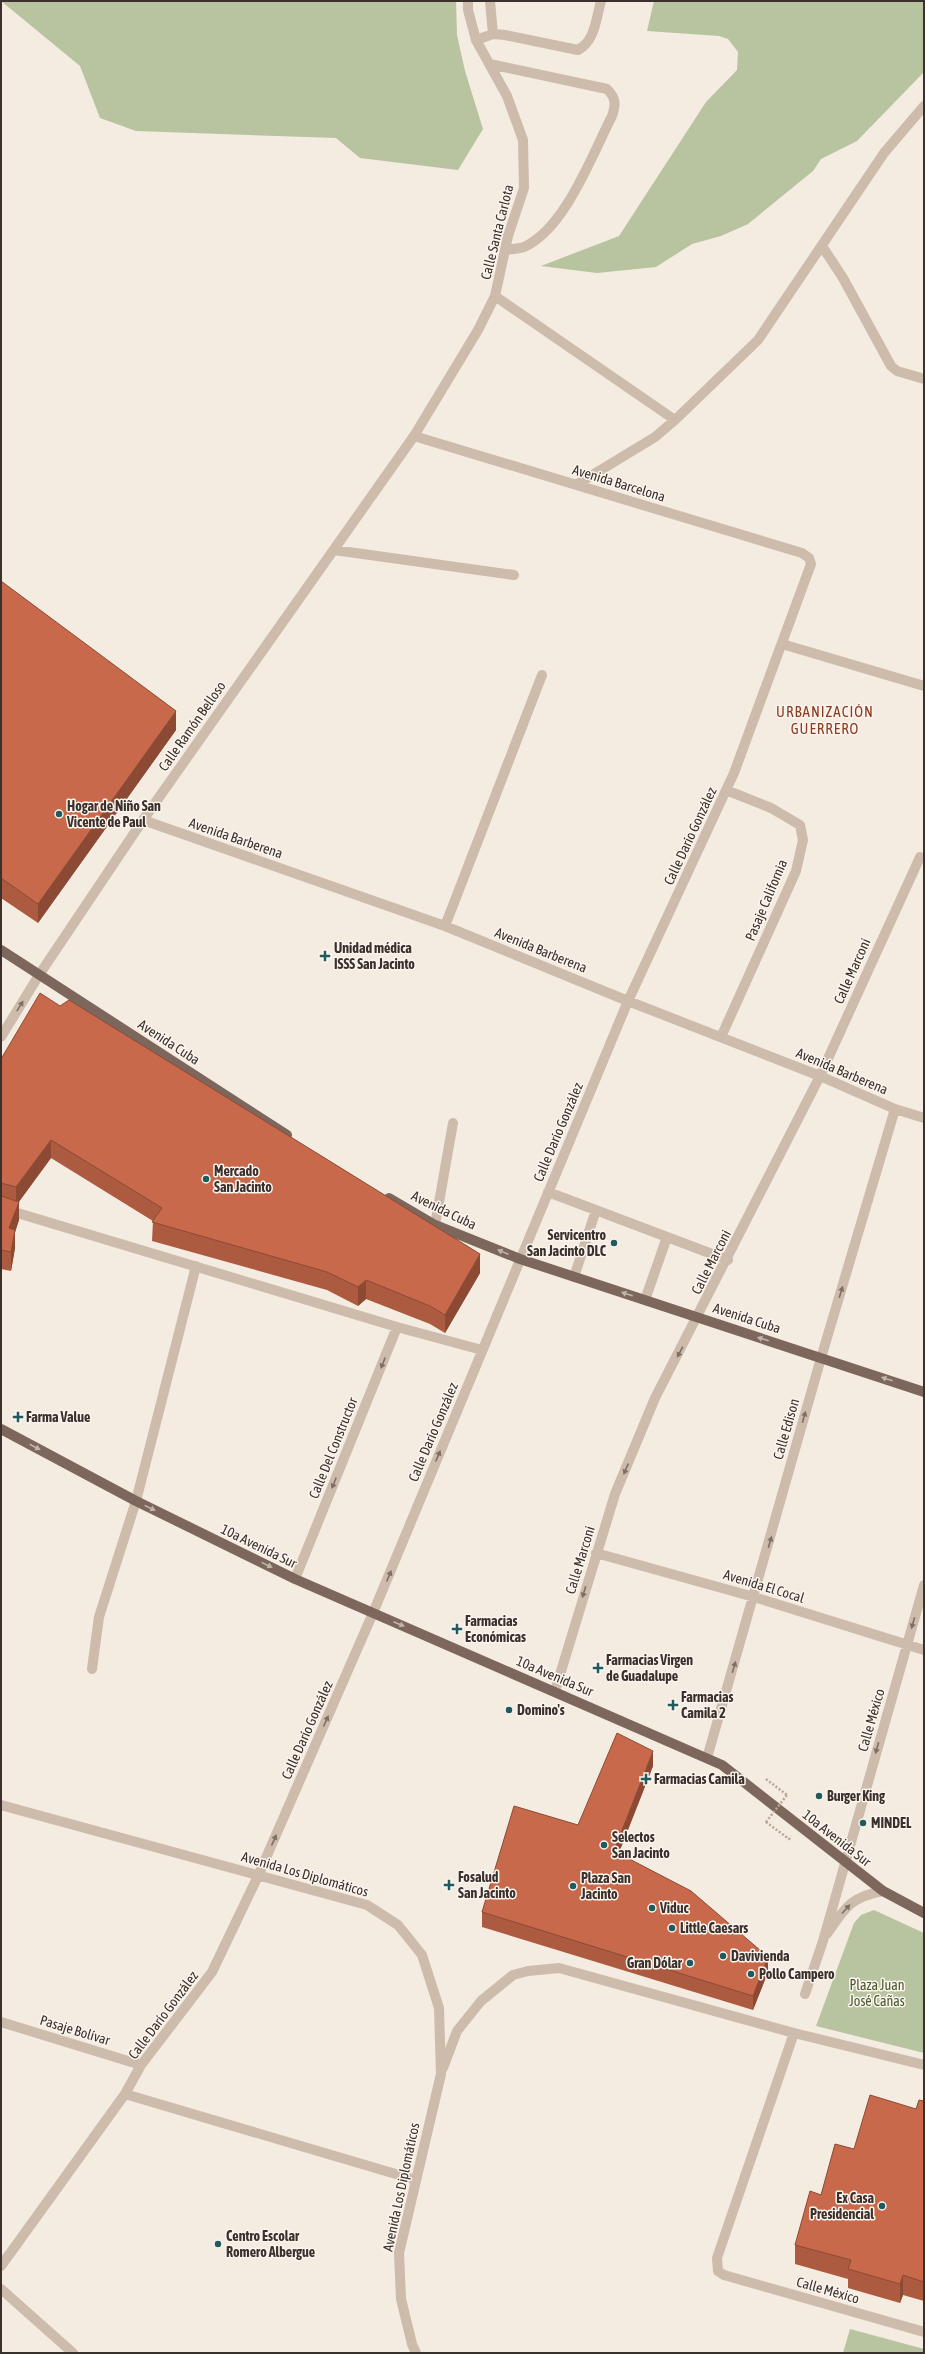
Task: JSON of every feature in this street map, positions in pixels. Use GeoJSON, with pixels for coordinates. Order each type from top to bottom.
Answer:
{"type":"FeatureCollection","features":[{"type":"Feature","properties":{"kind":"main road","name":"Avenida Cuba"},"geometry":{"type":"LineString","coordinates":[[1,950],[294,1140]]}},
{"type":"Feature","properties":{"kind":"main road","name":"Avenida Cuba"},"geometry":{"type":"LineString","coordinates":[[382,1194],[435,1225],[520,1259],[924,1392]]}},
{"type":"Feature","properties":{"kind":"main road","name":"10a Avenida Sur"},"geometry":{"type":"LineString","coordinates":[[1,1429],[136,1501],[295,1579],[707,1758],[738,1776],[844,1863],[883,1891],[924,1913]]}},
{"type":"Feature","properties":{"kind":"street","name":"Calle Santa Carlota"},"geometry":{"type":"LineString","coordinates":[[414,436],[478,330],[495,296],[505,250],[524,188],[523,140],[507,96],[476,40],[468,10],[468,1]]}},
{"type":"Feature","properties":{"kind":"street"},"geometry":{"type":"LineString","coordinates":[[490,1],[493,34]]}},
{"type":"Feature","properties":{"kind":"street"},"geometry":{"type":"LineString","coordinates":[[476,40],[493,34],[578,50],[586,46],[592,34],[601,1]]}},
{"type":"Feature","properties":{"kind":"street"},"geometry":{"type":"LineString","coordinates":[[490,64],[607,89],[614,95],[616,105],[612,116],[563,210],[552,226],[523,247],[505,250]]}},
{"type":"Feature","properties":{"kind":"street"},"geometry":{"type":"LineString","coordinates":[[576,485],[655,437],[675,420],[758,340],[884,153],[924,106]]}},
{"type":"Feature","properties":{"kind":"street"},"geometry":{"type":"LineString","coordinates":[[822,246],[843,278],[891,366],[924,379]]}},
{"type":"Feature","properties":{"kind":"street"},"geometry":{"type":"LineString","coordinates":[[495,296],[675,420]]}},
{"type":"Feature","properties":{"kind":"street","name":"Avenida Barcelona"},"geometry":{"type":"LineString","coordinates":[[414,436],[802,553],[809,558],[811,564]]}},
{"type":"Feature","properties":{"kind":"street","name":"Calle Ramón Belloso"},"geometry":{"type":"LineString","coordinates":[[1,1037],[39,975],[143,820],[414,436]]}},
{"type":"Feature","properties":{"kind":"street"},"geometry":{"type":"LineString","coordinates":[[334,550],[514,575]]}},
{"type":"Feature","properties":{"kind":"street","name":"Calle Darío González"},"geometry":{"type":"LineString","coordinates":[[1,2266],[125,2094],[141,2065],[212,1972],[258,1876],[373,1613],[628,1001],[726,790],[811,564]]}},
{"type":"Feature","properties":{"kind":"street"},"geometry":{"type":"LineString","coordinates":[[782,644],[924,686]]}},
{"type":"Feature","properties":{"kind":"street"},"geometry":{"type":"LineString","coordinates":[[445,926],[542,675]]}},
{"type":"Feature","properties":{"kind":"street","name":"Pasaje California"},"geometry":{"type":"LineString","coordinates":[[721,1037],[796,871],[803,840],[800,824],[771,808],[726,790]]}},
{"type":"Feature","properties":{"kind":"street","name":"Avenida Barberena"},"geometry":{"type":"LineString","coordinates":[[143,820],[445,926],[628,1001],[820,1076],[895,1109],[924,1118]]}},
{"type":"Feature","properties":{"kind":"street","name":"Calle Marconi"},"geometry":{"type":"LineString","coordinates":[[555,1691],[615,1494],[655,1398],[699,1317],[820,1076],[920,857]]}},
{"type":"Feature","properties":{"kind":"street","name":"Calle Edison"},"geometry":{"type":"LineString","coordinates":[[707,1758],[821,1358],[895,1109]]}},
{"type":"Feature","properties":{"kind":"street"},"geometry":{"type":"LineString","coordinates":[[435,1225],[453,1123]]}},
{"type":"Feature","properties":{"kind":"street"},"geometry":{"type":"LineString","coordinates":[[548,1192],[728,1260]]}},
{"type":"Feature","properties":{"kind":"street"},"geometry":{"type":"LineString","coordinates":[[1,1208],[397,1327],[482,1350]]}},
{"type":"Feature","properties":{"kind":"street"},"geometry":{"type":"LineString","coordinates":[[574,1277],[596,1210]]}},
{"type":"Feature","properties":{"kind":"street"},"geometry":{"type":"LineString","coordinates":[[645,1300],[668,1237]]}},
{"type":"Feature","properties":{"kind":"street"},"geometry":{"type":"LineString","coordinates":[[92,1669],[100,1617],[136,1501],[196,1266]]}},
{"type":"Feature","properties":{"kind":"street","name":"Calle Del Constructor"},"geometry":{"type":"LineString","coordinates":[[295,1579],[397,1327]]}},
{"type":"Feature","properties":{"kind":"street","name":"Avenida El Cocal"},"geometry":{"type":"LineString","coordinates":[[596,1553],[754,1597],[924,1650]]}},
{"type":"Feature","properties":{"kind":"street","name":"Calle México"},"geometry":{"type":"LineString","coordinates":[[823,1940],[924,1585]]}},
{"type":"Feature","properties":{"kind":"street","name":"Avenida Los Diplomáticos"},"geometry":{"type":"LineString","coordinates":[[1,1805],[367,1905],[398,1925],[422,1955],[439,2008],[441,2074],[399,2253],[401,2299],[412,2344],[416,2353]]}},
{"type":"Feature","properties":{"kind":"street"},"geometry":{"type":"LineString","coordinates":[[805,1994],[823,1940],[844,1910],[857,1898],[883,1891]]}},
{"type":"Feature","properties":{"kind":"street"},"geometry":{"type":"LineString","coordinates":[[441,2074],[457,2031],[477,2006],[513,1975],[528,1971],[559,1968],[794,2033],[924,2065]]}},
{"type":"Feature","properties":{"kind":"street","name":"Pasaje Bolívar"},"geometry":{"type":"LineString","coordinates":[[1,2022],[141,2065]]}},
{"type":"Feature","properties":{"kind":"street","name":"Calle México"},"geometry":{"type":"LineString","coordinates":[[794,2033],[717,2258],[716,2266],[724,2275],[924,2332]]}},
{"type":"Feature","properties":{"kind":"street"},"geometry":{"type":"LineString","coordinates":[[125,2094],[416,2180]]}},
{"type":"Feature","properties":{"kind":"street"},"geometry":{"type":"LineString","coordinates":[[1,2290],[73,2353]]}},
{"type":"Feature","properties":{"kind":"path"},"geometry":{"type":"LineString","coordinates":[[765,1778],[787,1795],[766,1822],[788,1839]]}},
{"type":"Feature","properties":{"kind":"green space"},"geometry":{"type":"Polygon","coordinates":[[[1,1],[456,1],[457,35],[465,71],[483,129],[458,170],[360,158],[336,138],[136,131],[100,118],[80,66],[1,1]]]}},
{"type":"Feature","properties":{"kind":"green space"},"geometry":{"type":"Polygon","coordinates":[[[654,1],[924,1],[924,72],[857,141],[821,159],[813,171],[748,224],[721,236],[692,244],[656,267],[597,273],[541,266],[619,236],[706,102],[737,70],[738,52],[728,39],[719,36],[647,31],[654,1]]]}},
{"type":"Feature","properties":{"kind":"green space","name":"Plaza Juan José Cañas"},"geometry":{"type":"Polygon","coordinates":[[[874,1910],[924,1933],[924,2053],[816,2026],[854,1923],[861,1915],[874,1910]]]}},
{"type":"Feature","properties":{"kind":"green space"},"geometry":{"type":"Polygon","coordinates":[[[850,2329],[924,2349],[924,2353],[843,2353],[850,2329]]]}},
{"type":"Feature","properties":{"kind":"building","name":"Hogar de Niño San Vicente de Paul"},"geometry":{"type":"Polygon","coordinates":[[[1,581],[176,711],[38,904],[1,878],[1,581]]]}},
{"type":"Feature","properties":{"kind":"building","name":"Mercado San Jacinto"},"geometry":{"type":"Polygon","coordinates":[[[40,993],[60,1006],[69,1000],[480,1254],[445,1315],[430,1306],[366,1280],[358,1287],[327,1272],[152,1222],[162,1208],[51,1140],[16,1187],[1,1183],[1,1059],[40,993]]]}},
{"type":"Feature","properties":{"kind":"building"},"geometry":{"type":"Polygon","coordinates":[[[1,1196],[19,1202],[9,1228],[15,1230],[11,1252],[1,1250],[1,1196]]]}},
{"type":"Feature","properties":{"kind":"building","name":"Plaza San Jacinto"},"geometry":{"type":"Polygon","coordinates":[[[617,1733],[653,1751],[614,1851],[691,1891],[768,1957],[753,1996],[482,1912],[514,1806],[578,1825],[617,1733]]]}},
{"type":"Feature","properties":{"kind":"building","name":"Ex Casa Presidencial"},"geometry":{"type":"Polygon","coordinates":[[[870,2095],[916,2109],[919,2100],[924,2101],[924,2282],[903,2275],[900,2284],[848,2269],[851,2260],[795,2245],[810,2191],[821,2195],[835,2144],[854,2149],[870,2095]]]}},
{"type":"Feature","properties":{"kind":"place","name":"Hogar de Niño San Vicente de Paul"},"geometry":{"type":"Point","coordinates":[59,814]}},
{"type":"Feature","properties":{"kind":"place","name":"Unidad médica ISSS San Jacinto"},"geometry":{"type":"Point","coordinates":[325,956]}},
{"type":"Feature","properties":{"kind":"place","name":"Mercado San Jacinto"},"geometry":{"type":"Point","coordinates":[206,1179]}},
{"type":"Feature","properties":{"kind":"place","name":"Servicentro San Jacinto DLC"},"geometry":{"type":"Point","coordinates":[614,1243]}},
{"type":"Feature","properties":{"kind":"place","name":"Farma Value"},"geometry":{"type":"Point","coordinates":[18,1417]}},
{"type":"Feature","properties":{"kind":"place","name":"Farmacias Económicas"},"geometry":{"type":"Point","coordinates":[457,1629]}},
{"type":"Feature","properties":{"kind":"place","name":"Farmacias Virgen de Guadalupe"},"geometry":{"type":"Point","coordinates":[598,1668]}},
{"type":"Feature","properties":{"kind":"place","name":"Farmacias Camila 2"},"geometry":{"type":"Point","coordinates":[673,1705]}},
{"type":"Feature","properties":{"kind":"place","name":"Domino's"},"geometry":{"type":"Point","coordinates":[509,1710]}},
{"type":"Feature","properties":{"kind":"place","name":"Farmacias Camila"},"geometry":{"type":"Point","coordinates":[646,1779]}},
{"type":"Feature","properties":{"kind":"place","name":"Burger King"},"geometry":{"type":"Point","coordinates":[819,1796]}},
{"type":"Feature","properties":{"kind":"place","name":"MINDEL"},"geometry":{"type":"Point","coordinates":[863,1823]}},
{"type":"Feature","properties":{"kind":"place","name":"Selectos San Jacinto"},"geometry":{"type":"Point","coordinates":[604,1845]}},
{"type":"Feature","properties":{"kind":"place","name":"Fosalud San Jacinto"},"geometry":{"type":"Point","coordinates":[449,1885]}},
{"type":"Feature","properties":{"kind":"place","name":"Plaza San Jacinto"},"geometry":{"type":"Point","coordinates":[573,1886]}},
{"type":"Feature","properties":{"kind":"place","name":"Viduc"},"geometry":{"type":"Point","coordinates":[652,1908]}},
{"type":"Feature","properties":{"kind":"place","name":"Little Caesars"},"geometry":{"type":"Point","coordinates":[672,1928]}},
{"type":"Feature","properties":{"kind":"place","name":"Davivienda"},"geometry":{"type":"Point","coordinates":[723,1956]}},
{"type":"Feature","properties":{"kind":"place","name":"Gran Dólar"},"geometry":{"type":"Point","coordinates":[690,1963]}},
{"type":"Feature","properties":{"kind":"place","name":"Pollo Campero"},"geometry":{"type":"Point","coordinates":[751,1974]}},
{"type":"Feature","properties":{"kind":"place","name":"Ex Casa Presidencial"},"geometry":{"type":"Point","coordinates":[882,2206]}},
{"type":"Feature","properties":{"kind":"place","name":"Centro Escolar Romero Albergue"},"geometry":{"type":"Point","coordinates":[218,2244]}},
{"type":"Feature","properties":{"kind":"district","name":"URBANIZACIÓN GUERRERO"},"geometry":{"type":"Point","coordinates":[825,720]}}]}
